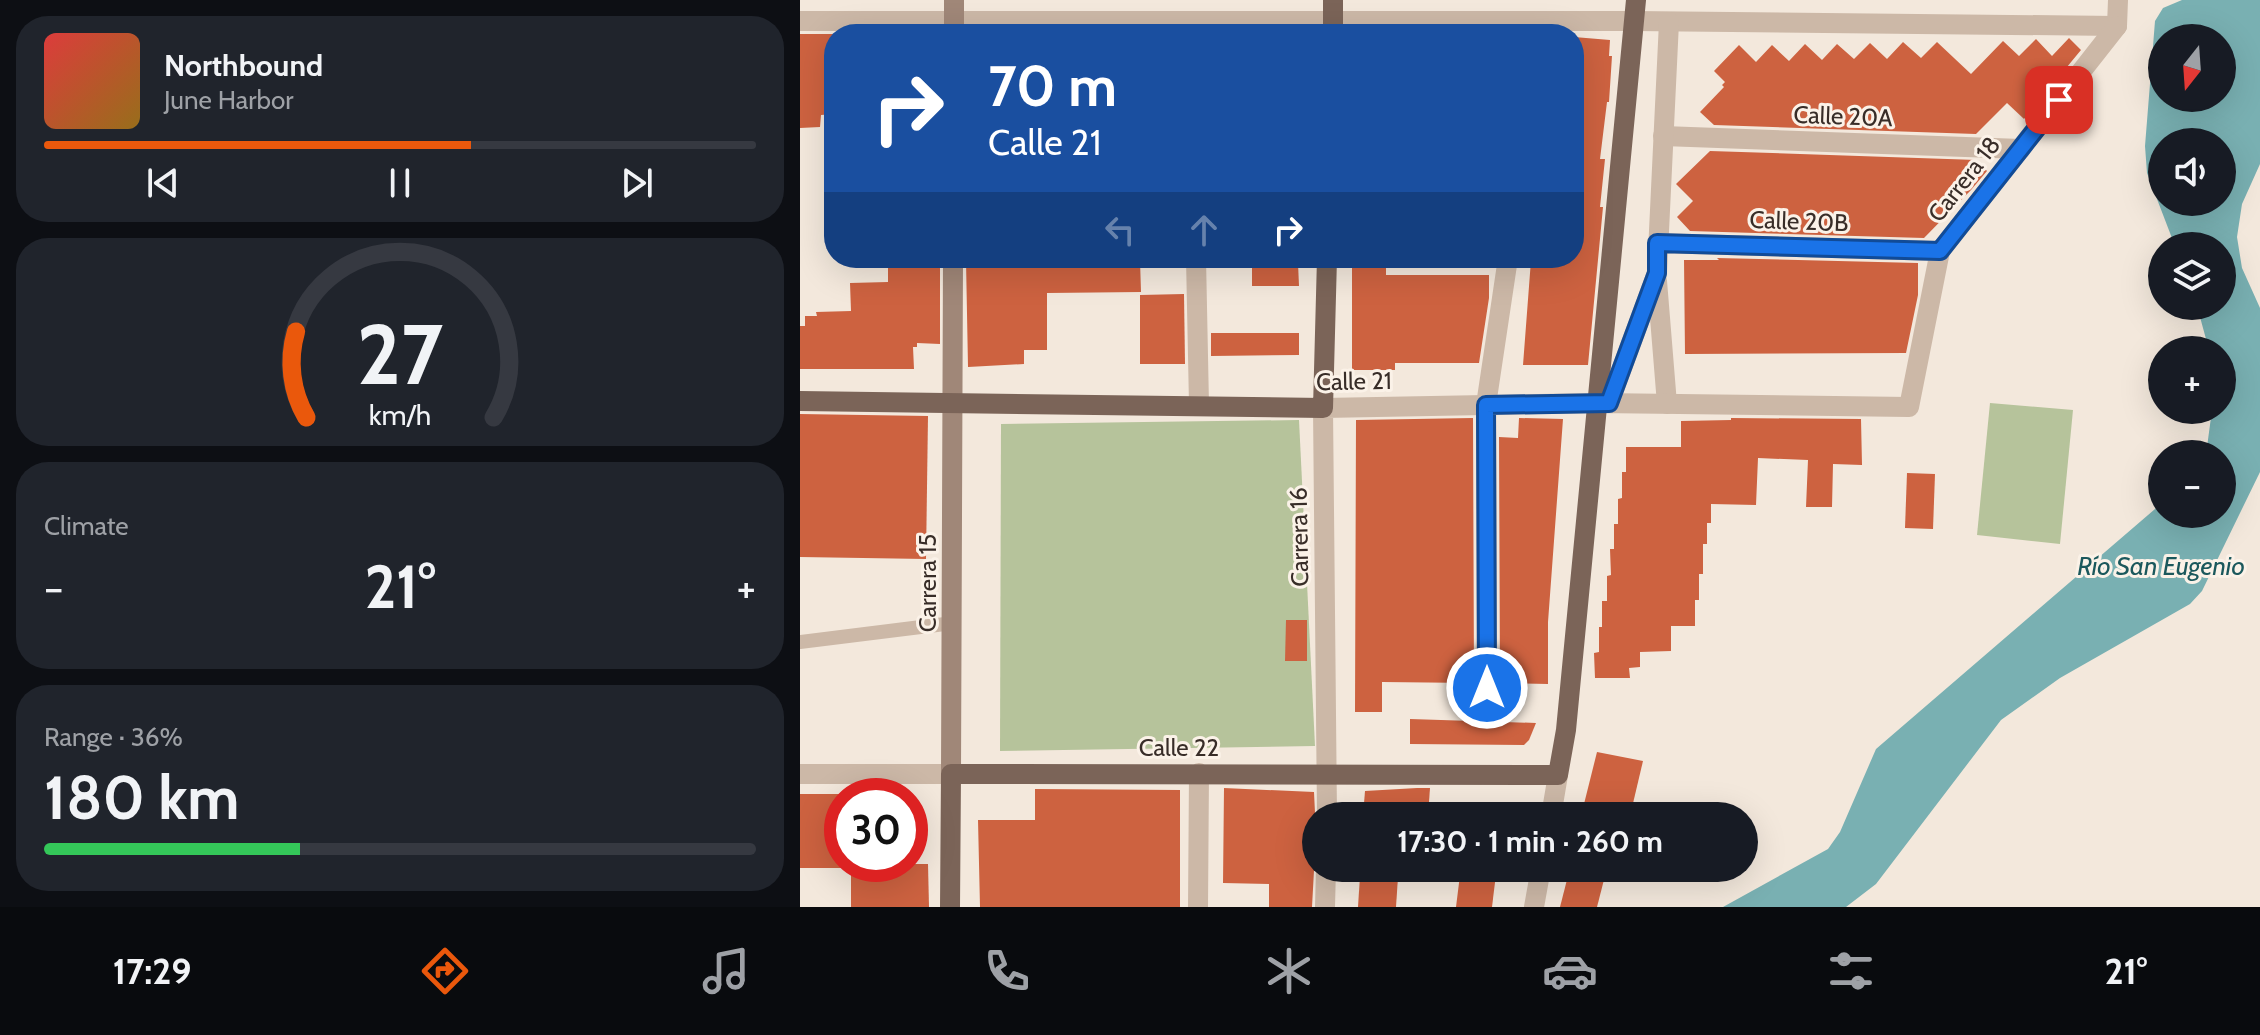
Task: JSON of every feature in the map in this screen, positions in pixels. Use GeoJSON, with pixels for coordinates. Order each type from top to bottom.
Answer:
{"type":"FeatureCollection","features":[{"type":"Feature","properties":{"kind":"main road"},"geometry":{"type":"LineString","coordinates":[[1333,0],[1333,24]]}},
{"type":"Feature","properties":{"kind":"main road"},"geometry":{"type":"LineString","coordinates":[[1558,775],[1566,730],[1604,403],[1635,10]]}},
{"type":"Feature","properties":{"kind":"main road","name":"Carrera 15"},"geometry":{"type":"LineString","coordinates":[[950,907],[953,268]]}},
{"type":"Feature","properties":{"kind":"main road","name":"Carrera 16"},"geometry":{"type":"LineString","coordinates":[[1323,408],[1327,268]]}},
{"type":"Feature","properties":{"kind":"main road","name":"Calle 21"},"geometry":{"type":"LineString","coordinates":[[800,401],[1323,408]]}},
{"type":"Feature","properties":{"kind":"main road","name":"Calle 22"},"geometry":{"type":"LineString","coordinates":[[951,774],[1558,775]]}},
{"type":"Feature","properties":{"kind":"street"},"geometry":{"type":"LineString","coordinates":[[1400,24],[1635,10],[1669,22],[2117,26],[2118,0]]}},
{"type":"Feature","properties":{"kind":"street"},"geometry":{"type":"LineString","coordinates":[[800,21],[954,18],[1097,24]]}},
{"type":"Feature","properties":{"kind":"street"},"geometry":{"type":"LineString","coordinates":[[1667,404],[1657,243],[1669,22]]}},
{"type":"Feature","properties":{"kind":"street","name":"Carrera 18"},"geometry":{"type":"LineString","coordinates":[[1940,251],[2117,26]]}},
{"type":"Feature","properties":{"kind":"street","name":"Calle 20A"},"geometry":{"type":"LineString","coordinates":[[1663,136],[2021,149]]}},
{"type":"Feature","properties":{"kind":"street","name":"Calle 20B"},"geometry":{"type":"LineString","coordinates":[[1657,243],[1940,251]]}},
{"type":"Feature","properties":{"kind":"street","name":"Calle 21"},"geometry":{"type":"LineString","coordinates":[[1323,408],[1604,403],[1909,407],[1940,251]]}},
{"type":"Feature","properties":{"kind":"street"},"geometry":{"type":"LineString","coordinates":[[1196,268],[1199,405]]}},
{"type":"Feature","properties":{"kind":"street"},"geometry":{"type":"LineString","coordinates":[[1487,688],[1486,405],[1507,268]]}},
{"type":"Feature","properties":{"kind":"street"},"geometry":{"type":"LineString","coordinates":[[1604,403],[1657,273]]}},
{"type":"Feature","properties":{"kind":"street","name":"Carrera 16"},"geometry":{"type":"LineString","coordinates":[[1323,408],[1327,802]]}},
{"type":"Feature","properties":{"kind":"street"},"geometry":{"type":"LineString","coordinates":[[1198,907],[1199,773]]}},
{"type":"Feature","properties":{"kind":"street","name":"Calle 22"},"geometry":{"type":"LineString","coordinates":[[800,774],[951,774]]}},
{"type":"Feature","properties":{"kind":"street"},"geometry":{"type":"LineString","coordinates":[[1553,802],[1558,775]]}},
{"type":"Feature","properties":{"kind":"street"},"geometry":{"type":"LineString","coordinates":[[1325,907],[1326,882]]}},
{"type":"Feature","properties":{"kind":"street"},"geometry":{"type":"LineString","coordinates":[[1534,907],[1538,882]]}},
{"type":"Feature","properties":{"kind":"lane"},"geometry":{"type":"LineString","coordinates":[[800,642],[953,623]]}},
{"type":"Feature","properties":{"kind":"green space"},"geometry":{"type":"Polygon","coordinates":[[[1990,403],[2073,410],[2060,544],[1977,535],[1990,403]]]}},
{"type":"Feature","properties":{"kind":"green space"},"geometry":{"type":"Polygon","coordinates":[[[1299,420],[1315,746],[1000,751],[1001,424],[1299,420]]]}},
{"type":"Feature","properties":{"kind":"water","name":"Río San Eugenio"},"geometry":{"type":"Polygon","coordinates":[[[2182,0],[2260,0],[2260,164],[2242,204],[2237,237],[2242,268],[2260,308],[2260,472],[2236,521],[2236,440],[2208,440],[2210,424],[2236,424],[2236,336],[2205,336],[2201,320],[2236,320],[2236,232],[2170,232],[2163,216],[2236,216],[2236,128],[2148,128],[2148,176],[2145,146],[2148,108],[2148,112],[2236,112],[2236,24],[2155,24],[2163,8],[2182,0]]]}},
{"type":"Feature","properties":{"kind":"water","name":"Río San Eugenio"},"geometry":{"type":"Polygon","coordinates":[[[2148,515],[2148,528],[2233,528],[2202,591],[2190,604],[2060,678],[2001,720],[1876,884],[1846,907],[1723,907],[1828,849],[1840,832],[1876,749],[2148,515]]]}},
{"type":"Feature","properties":{"kind":"building"},"geometry":{"type":"Polygon","coordinates":[[[800,34],[824,34],[824,115],[821,115],[820,127],[800,128],[800,34]]]}},
{"type":"Feature","properties":{"kind":"building"},"geometry":{"type":"Polygon","coordinates":[[[1584,38],[1610,40],[1609,102],[1600,159],[1605,159],[1600,207],[1603,207],[1588,365],[1523,365],[1530,268],[1584,268],[1584,38]]]}},
{"type":"Feature","properties":{"kind":"building"},"geometry":{"type":"Polygon","coordinates":[[[2069,38],[2081,50],[2024,119],[2007,103],[1976,134],[1714,125],[1700,112],[1724,87],[1725,82],[1714,71],[1739,45],[1756,62],[1772,45],[1789,61],[1805,44],[1822,60],[1837,44],[1854,59],[1870,43],[1887,59],[1903,42],[1921,58],[1937,42],[1971,74],[2003,41],[2019,56],[2036,39],[2052,56],[2069,38]]]}},
{"type":"Feature","properties":{"kind":"building"},"geometry":{"type":"Polygon","coordinates":[[[1710,151],[1977,160],[1987,171],[1924,238],[1690,231],[1677,217],[1693,201],[1676,184],[1710,151]]]}},
{"type":"Feature","properties":{"kind":"building"},"geometry":{"type":"Polygon","coordinates":[[[1717,258],[1918,263],[1918,295],[1906,353],[1685,354],[1684,260],[1719,260],[1717,258]]]}},
{"type":"Feature","properties":{"kind":"building"},"geometry":{"type":"Polygon","coordinates":[[[888,268],[940,268],[940,344],[917,343],[917,347],[913,347],[914,369],[800,369],[800,326],[805,326],[805,316],[817,316],[816,312],[851,311],[850,283],[888,282],[888,268]]]}},
{"type":"Feature","properties":{"kind":"building"},"geometry":{"type":"Polygon","coordinates":[[[966,268],[1140,268],[1141,292],[1047,293],[1047,350],[1024,350],[1024,364],[968,367],[966,268]]]}},
{"type":"Feature","properties":{"kind":"building"},"geometry":{"type":"Polygon","coordinates":[[[1252,268],[1298,268],[1299,286],[1252,286],[1252,268]]]}},
{"type":"Feature","properties":{"kind":"building"},"geometry":{"type":"Polygon","coordinates":[[[1352,268],[1386,268],[1386,275],[1489,275],[1489,298],[1479,363],[1395,363],[1395,370],[1352,370],[1352,268]]]}},
{"type":"Feature","properties":{"kind":"building"},"geometry":{"type":"Polygon","coordinates":[[[1184,294],[1185,364],[1140,364],[1140,295],[1184,294]]]}},
{"type":"Feature","properties":{"kind":"building"},"geometry":{"type":"Polygon","coordinates":[[[1211,333],[1299,333],[1299,355],[1211,356],[1211,333]]]}},
{"type":"Feature","properties":{"kind":"building"},"geometry":{"type":"Polygon","coordinates":[[[800,414],[928,416],[926,559],[800,557],[800,414]]]}},
{"type":"Feature","properties":{"kind":"building"},"geometry":{"type":"Polygon","coordinates":[[[1473,418],[1474,683],[1382,682],[1382,712],[1355,712],[1356,420],[1473,418]]]}},
{"type":"Feature","properties":{"kind":"building"},"geometry":{"type":"Polygon","coordinates":[[[1519,418],[1563,419],[1548,622],[1548,684],[1500,683],[1499,437],[1518,438],[1519,418]]]}},
{"type":"Feature","properties":{"kind":"building"},"geometry":{"type":"Polygon","coordinates":[[[1731,418],[1861,419],[1862,465],[1833,464],[1832,507],[1806,507],[1808,460],[1758,458],[1756,505],[1711,504],[1707,544],[1703,544],[1703,574],[1699,574],[1699,600],[1695,600],[1695,626],[1671,626],[1671,651],[1640,652],[1640,667],[1629,668],[1630,678],[1595,678],[1594,653],[1599,652],[1602,601],[1607,601],[1607,576],[1611,575],[1610,549],[1614,549],[1614,524],[1618,524],[1622,472],[1626,472],[1626,447],[1681,447],[1681,421],[1731,418]]]}},
{"type":"Feature","properties":{"kind":"building"},"geometry":{"type":"Polygon","coordinates":[[[1907,473],[1935,474],[1933,529],[1905,528],[1907,473]]]}},
{"type":"Feature","properties":{"kind":"building"},"geometry":{"type":"Polygon","coordinates":[[[1286,620],[1307,620],[1307,661],[1285,661],[1286,620]]]}},
{"type":"Feature","properties":{"kind":"building"},"geometry":{"type":"Polygon","coordinates":[[[1410,719],[1536,723],[1524,745],[1410,744],[1410,719]]]}},
{"type":"Feature","properties":{"kind":"building"},"geometry":{"type":"Polygon","coordinates":[[[1597,752],[1643,761],[1633,802],[1584,802],[1597,752]]]}},
{"type":"Feature","properties":{"kind":"building"},"geometry":{"type":"Polygon","coordinates":[[[1224,788],[1314,792],[1314,802],[1302,802],[1302,882],[1313,882],[1312,907],[1269,907],[1269,884],[1223,883],[1224,788]]]}},
{"type":"Feature","properties":{"kind":"building"},"geometry":{"type":"Polygon","coordinates":[[[1430,788],[1429,802],[1364,802],[1365,791],[1430,788]]]}},
{"type":"Feature","properties":{"kind":"building"},"geometry":{"type":"Polygon","coordinates":[[[1035,789],[1180,790],[1180,907],[980,907],[978,820],[1035,820],[1035,789]]]}},
{"type":"Feature","properties":{"kind":"building"},"geometry":{"type":"Polygon","coordinates":[[[800,794],[824,794],[824,868],[800,868],[800,794]]]}},
{"type":"Feature","properties":{"kind":"building"},"geometry":{"type":"Polygon","coordinates":[[[928,864],[929,907],[851,907],[851,882],[928,882],[928,864]]]}},
{"type":"Feature","properties":{"kind":"building"},"geometry":{"type":"Polygon","coordinates":[[[1360,882],[1398,882],[1396,907],[1358,907],[1360,882]]]}},
{"type":"Feature","properties":{"kind":"building"},"geometry":{"type":"Polygon","coordinates":[[[1459,882],[1495,882],[1492,907],[1456,907],[1459,882]]]}},
{"type":"Feature","properties":{"kind":"building"},"geometry":{"type":"Polygon","coordinates":[[[1566,882],[1603,882],[1597,907],[1560,907],[1566,882]]]}},
{"type":"Feature","properties":{"kind":"route"},"geometry":{"type":"LineString","coordinates":[[1487,688],[1486,405],[1609,403],[1657,273],[1657,243],[1940,251],[2059,100]]}}]}
